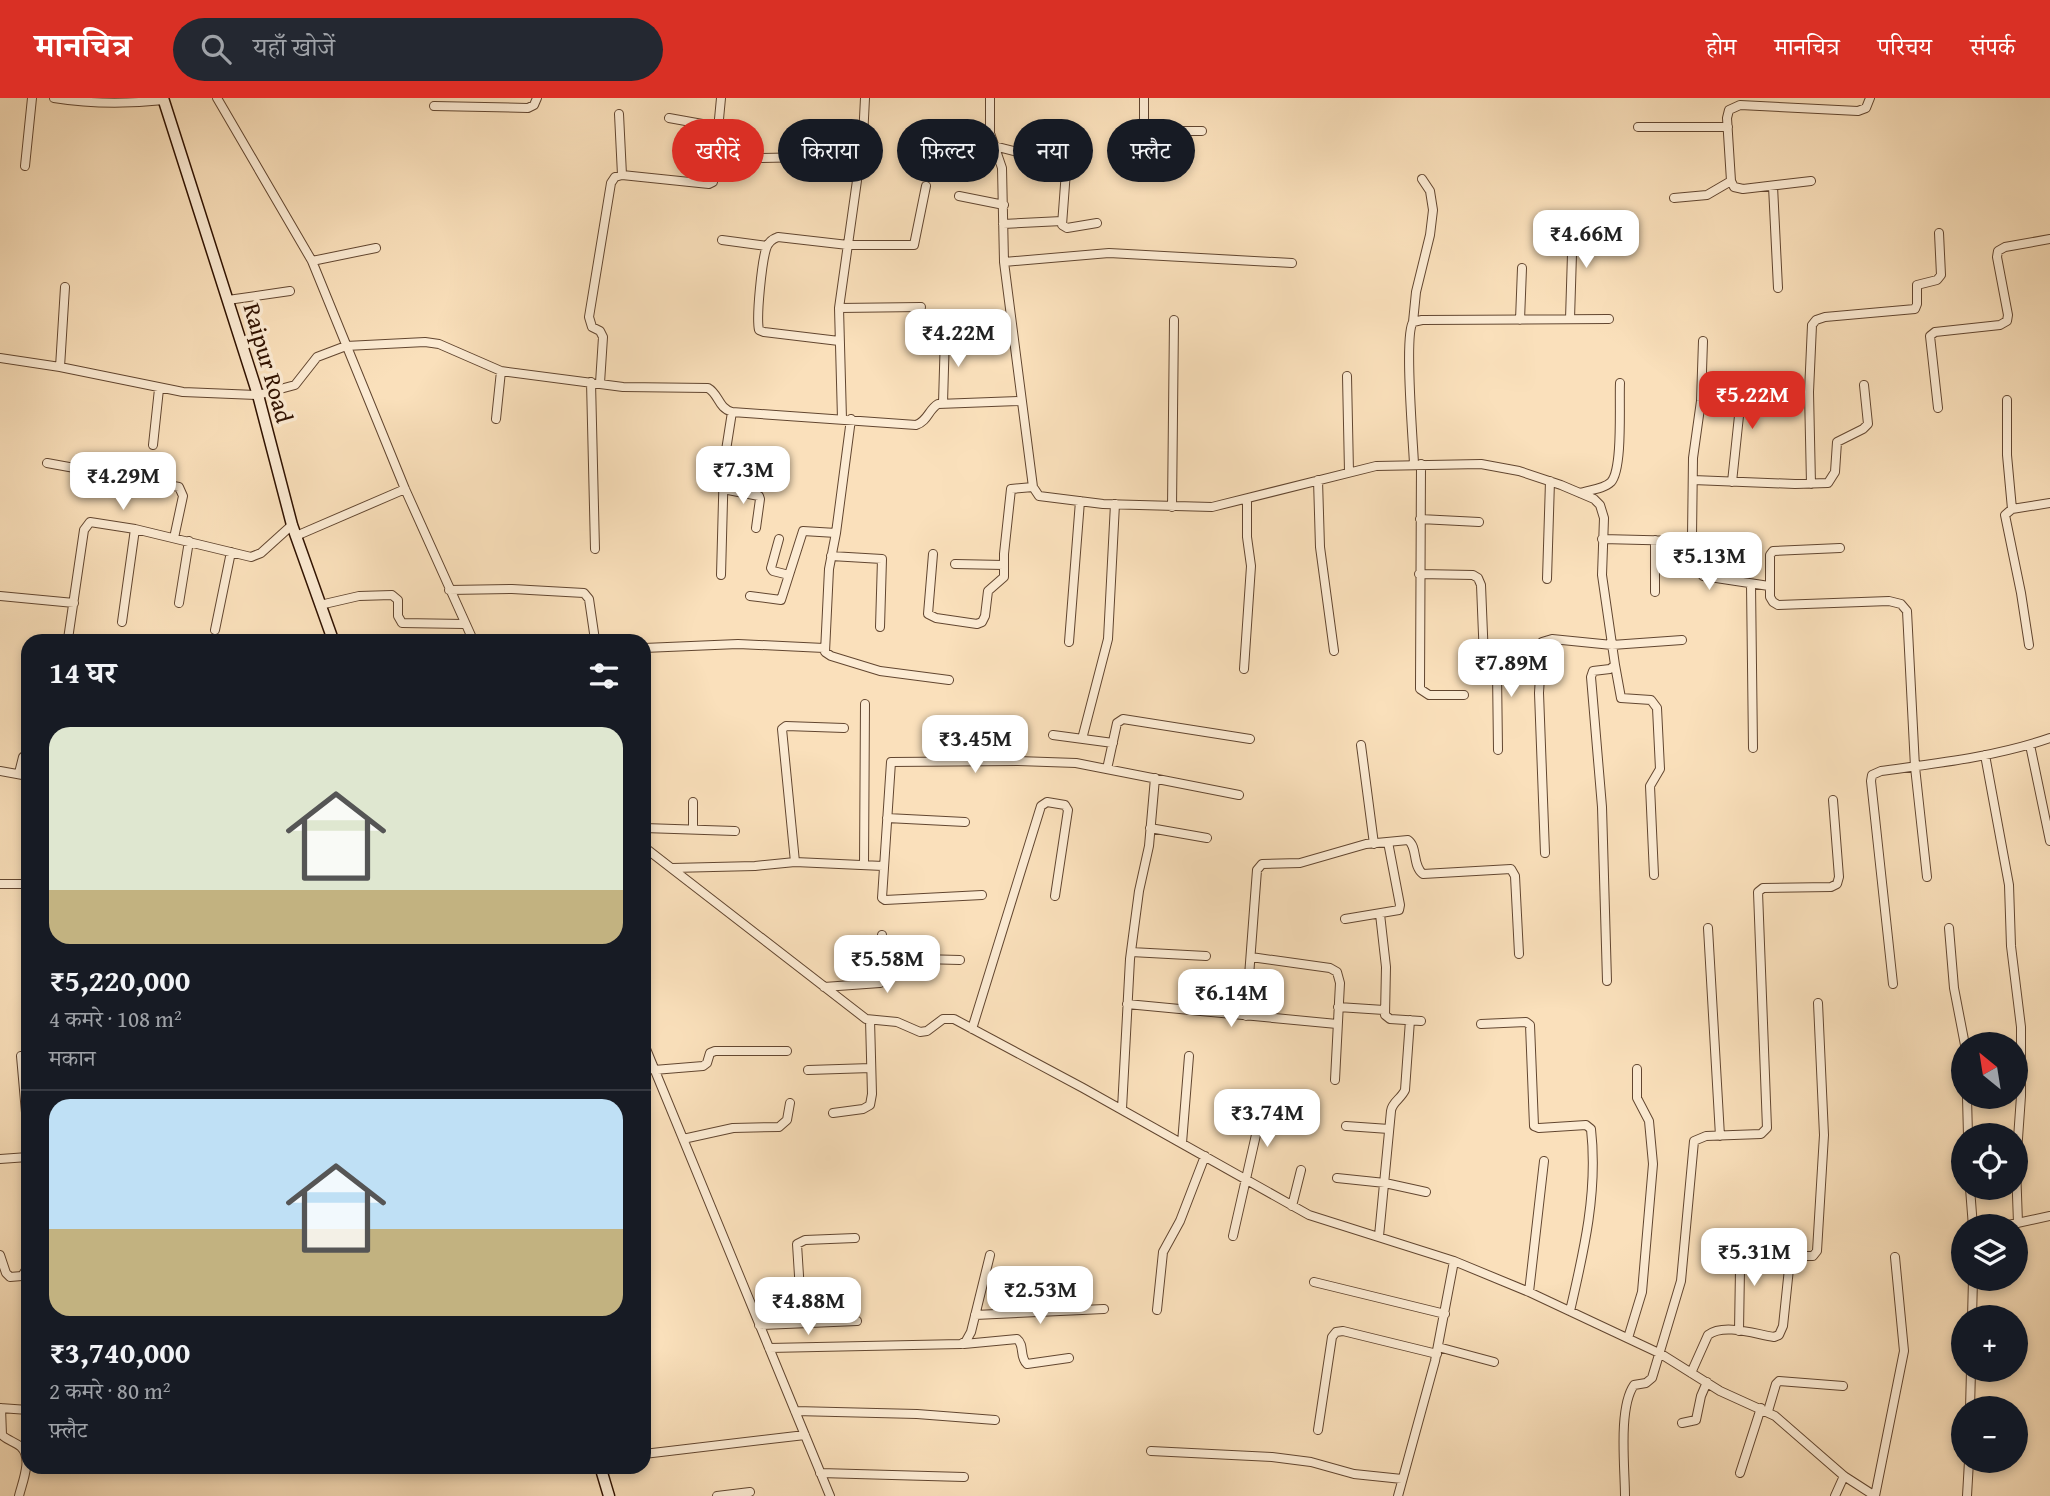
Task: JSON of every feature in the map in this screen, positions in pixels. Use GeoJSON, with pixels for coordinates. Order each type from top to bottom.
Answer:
{"type":"FeatureCollection","features":[{"type":"Feature","properties":{"kind":"main road","name":"Raipur Road"},"geometry":{"type":"LineString","coordinates":[[164,99],[258,395],[294,531],[331,634]]}},
{"type":"Feature","properties":{"kind":"main road"},"geometry":{"type":"LineString","coordinates":[[602,1474],[609,1496]]}},
{"type":"Feature","properties":{"kind":"street"},"geometry":{"type":"LineString","coordinates":[[26,166],[32,98]]}},
{"type":"Feature","properties":{"kind":"street"},"geometry":{"type":"LineString","coordinates":[[54,98],[114,104],[164,99]]}},
{"type":"Feature","properties":{"kind":"street"},"geometry":{"type":"LineString","coordinates":[[217,98],[312,261],[405,489],[469,634]]}},
{"type":"Feature","properties":{"kind":"street"},"geometry":{"type":"LineString","coordinates":[[435,106],[528,108],[534,105],[537,98]]}},
{"type":"Feature","properties":{"kind":"street"},"geometry":{"type":"LineString","coordinates":[[720,119],[721,98]]}},
{"type":"Feature","properties":{"kind":"street"},"geometry":{"type":"LineString","coordinates":[[865,98],[863,138],[839,308],[839,341],[847,419],[836,533],[831,556],[824,648],[831,656],[869,668],[949,680]]}},
{"type":"Feature","properties":{"kind":"street"},"geometry":{"type":"LineString","coordinates":[[989,119],[990,98]]}},
{"type":"Feature","properties":{"kind":"street"},"geometry":{"type":"LineString","coordinates":[[1144,98],[1144,121],[1147,127],[1161,131],[1202,131]]}},
{"type":"Feature","properties":{"kind":"street"},"geometry":{"type":"LineString","coordinates":[[1811,181],[1740,190],[1734,187],[1731,181],[1727,114],[1735,106],[1858,111],[1866,108],[1870,98]]}},
{"type":"Feature","properties":{"kind":"street"},"geometry":{"type":"LineString","coordinates":[[619,114],[622,175]]}},
{"type":"Feature","properties":{"kind":"street"},"geometry":{"type":"LineString","coordinates":[[669,118],[675,119]]}},
{"type":"Feature","properties":{"kind":"street"},"geometry":{"type":"LineString","coordinates":[[1638,127],[1728,127]]}},
{"type":"Feature","properties":{"kind":"street"},"geometry":{"type":"LineString","coordinates":[[999,160],[1004,205],[1004,262],[1020,401],[1033,488],[1042,497],[1115,504],[1222,507],[1376,466],[1481,464],[1519,471],[1550,481],[1594,499],[1600,505],[1604,518],[1601,565],[1621,698],[1651,699],[1657,709],[1660,772],[1650,786],[1654,876]]}},
{"type":"Feature","properties":{"kind":"street"},"geometry":{"type":"LineString","coordinates":[[595,549],[596,382],[603,337],[600,331],[590,325],[590,308],[611,183],[615,177],[622,175],[672,180]]}},
{"type":"Feature","properties":{"kind":"street"},"geometry":{"type":"LineString","coordinates":[[1422,179],[1432,196],[1433,210],[1430,235],[1416,292],[1413,322],[1409,329],[1420,519],[1420,689],[1429,695],[1464,695]]}},
{"type":"Feature","properties":{"kind":"street"},"geometry":{"type":"LineString","coordinates":[[1674,198],[1707,195],[1731,181]]}},
{"type":"Feature","properties":{"kind":"street"},"geometry":{"type":"LineString","coordinates":[[690,182],[713,182]]}},
{"type":"Feature","properties":{"kind":"street"},"geometry":{"type":"LineString","coordinates":[[1065,182],[1062,222],[1064,227],[1097,223]]}},
{"type":"Feature","properties":{"kind":"street"},"geometry":{"type":"LineString","coordinates":[[839,341],[759,330],[767,246],[778,237],[848,245],[914,246],[926,186]]}},
{"type":"Feature","properties":{"kind":"street"},"geometry":{"type":"LineString","coordinates":[[1773,186],[1778,288]]}},
{"type":"Feature","properties":{"kind":"street"},"geometry":{"type":"LineString","coordinates":[[959,196],[1004,205]]}},
{"type":"Feature","properties":{"kind":"street"},"geometry":{"type":"LineString","coordinates":[[1570,319],[1573,221]]}},
{"type":"Feature","properties":{"kind":"street"},"geometry":{"type":"LineString","coordinates":[[1003,224],[1062,222]]}},
{"type":"Feature","properties":{"kind":"street"},"geometry":{"type":"LineString","coordinates":[[1811,484],[1809,392],[1812,325],[1816,320],[1825,317],[1915,309],[1917,285],[1937,279],[1941,275],[1939,233]]}},
{"type":"Feature","properties":{"kind":"street"},"geometry":{"type":"LineString","coordinates":[[1938,408],[1930,336],[1935,332],[2005,323],[2008,315],[1998,251],[2005,247],[2050,239]]}},
{"type":"Feature","properties":{"kind":"street"},"geometry":{"type":"LineString","coordinates":[[722,240],[767,246]]}},
{"type":"Feature","properties":{"kind":"street"},"geometry":{"type":"LineString","coordinates":[[312,261],[376,248]]}},
{"type":"Feature","properties":{"kind":"street"},"geometry":{"type":"LineString","coordinates":[[1004,262],[1109,253],[1292,263]]}},
{"type":"Feature","properties":{"kind":"street"},"geometry":{"type":"LineString","coordinates":[[1520,320],[1521,268]]}},
{"type":"Feature","properties":{"kind":"street"},"geometry":{"type":"LineString","coordinates":[[60,367],[65,287]]}},
{"type":"Feature","properties":{"kind":"street"},"geometry":{"type":"LineString","coordinates":[[228,300],[290,291]]}},
{"type":"Feature","properties":{"kind":"street"},"geometry":{"type":"LineString","coordinates":[[839,308],[921,307]]}},
{"type":"Feature","properties":{"kind":"street"},"geometry":{"type":"LineString","coordinates":[[1413,322],[1609,318]]}},
{"type":"Feature","properties":{"kind":"street"},"geometry":{"type":"LineString","coordinates":[[1172,507],[1174,320]]}},
{"type":"Feature","properties":{"kind":"street"},"geometry":{"type":"LineString","coordinates":[[943,403],[945,334]]}},
{"type":"Feature","properties":{"kind":"street"},"geometry":{"type":"LineString","coordinates":[[1602,539],[1685,541],[1693,534],[1693,458],[1701,401],[1703,341]]}},
{"type":"Feature","properties":{"kind":"street"},"geometry":{"type":"LineString","coordinates":[[0,358],[60,367],[159,389],[258,395],[295,385],[317,357],[346,346],[433,343],[501,371],[644,388],[708,388],[723,408],[732,412],[916,425],[925,421],[935,406],[943,403],[1020,401]]}},
{"type":"Feature","properties":{"kind":"street"},"geometry":{"type":"LineString","coordinates":[[496,419],[501,371]]}},
{"type":"Feature","properties":{"kind":"street"},"geometry":{"type":"LineString","coordinates":[[1347,376],[1349,472]]}},
{"type":"Feature","properties":{"kind":"street"},"geometry":{"type":"LineString","coordinates":[[1732,482],[1743,378]]}},
{"type":"Feature","properties":{"kind":"street"},"geometry":{"type":"LineString","coordinates":[[1580,493],[1608,484],[1614,478],[1620,446],[1620,383]]}},
{"type":"Feature","properties":{"kind":"street"},"geometry":{"type":"LineString","coordinates":[[1693,480],[1811,484],[1831,481],[1835,472],[1837,443],[1868,424],[1864,385]]}},
{"type":"Feature","properties":{"kind":"street"},"geometry":{"type":"LineString","coordinates":[[153,445],[159,389]]}},
{"type":"Feature","properties":{"kind":"street"},"geometry":{"type":"LineString","coordinates":[[2007,400],[2007,455],[2012,509]]}},
{"type":"Feature","properties":{"kind":"street"},"geometry":{"type":"LineString","coordinates":[[1741,403],[1777,405]]}},
{"type":"Feature","properties":{"kind":"street"},"geometry":{"type":"LineString","coordinates":[[721,575],[723,489],[732,412]]}},
{"type":"Feature","properties":{"kind":"street"},"geometry":{"type":"LineString","coordinates":[[47,463],[179,487],[183,496],[174,538]]}},
{"type":"Feature","properties":{"kind":"street"},"geometry":{"type":"LineString","coordinates":[[1318,480],[1319,539],[1334,651]]}},
{"type":"Feature","properties":{"kind":"street"},"geometry":{"type":"LineString","coordinates":[[1547,579],[1550,481]]}},
{"type":"Feature","properties":{"kind":"street"},"geometry":{"type":"LineString","coordinates":[[933,554],[927,612],[936,618],[977,624],[982,622],[987,594],[1002,580],[1011,489],[1033,488]]}},
{"type":"Feature","properties":{"kind":"street"},"geometry":{"type":"LineString","coordinates":[[69,634],[85,526],[93,521],[246,556],[256,555],[294,531],[405,489]]}},
{"type":"Feature","properties":{"kind":"street"},"geometry":{"type":"LineString","coordinates":[[723,489],[759,496],[757,528]]}},
{"type":"Feature","properties":{"kind":"street"},"geometry":{"type":"LineString","coordinates":[[1244,669],[1251,566],[1247,537],[1247,499]]}},
{"type":"Feature","properties":{"kind":"street"},"geometry":{"type":"LineString","coordinates":[[1069,642],[1080,501]]}},
{"type":"Feature","properties":{"kind":"street"},"geometry":{"type":"LineString","coordinates":[[2029,645],[2005,517],[2006,512],[2012,509],[2050,503]]}},
{"type":"Feature","properties":{"kind":"street"},"geometry":{"type":"LineString","coordinates":[[1082,739],[1108,639],[1115,504]]}},
{"type":"Feature","properties":{"kind":"street"},"geometry":{"type":"LineString","coordinates":[[1420,519],[1479,522]]}},
{"type":"Feature","properties":{"kind":"street"},"geometry":{"type":"LineString","coordinates":[[122,622],[135,529]]}},
{"type":"Feature","properties":{"kind":"street"},"geometry":{"type":"LineString","coordinates":[[750,596],[781,600],[801,532],[805,530],[836,533]]}},
{"type":"Feature","properties":{"kind":"street"},"geometry":{"type":"LineString","coordinates":[[779,539],[771,568],[789,575]]}},
{"type":"Feature","properties":{"kind":"street"},"geometry":{"type":"LineString","coordinates":[[1690,539],[1696,546],[1697,565],[1703,576],[1769,586]]}},
{"type":"Feature","properties":{"kind":"street"},"geometry":{"type":"LineString","coordinates":[[1655,540],[1655,592]]}},
{"type":"Feature","properties":{"kind":"street"},"geometry":{"type":"LineString","coordinates":[[179,603],[189,541]]}},
{"type":"Feature","properties":{"kind":"street"},"geometry":{"type":"LineString","coordinates":[[1840,548],[1773,551],[1770,555],[1771,600],[1778,604],[1889,601],[1904,606],[1908,615],[1915,767],[1927,877]]}},
{"type":"Feature","properties":{"kind":"street"},"geometry":{"type":"LineString","coordinates":[[215,630],[231,552]]}},
{"type":"Feature","properties":{"kind":"street"},"geometry":{"type":"LineString","coordinates":[[831,556],[881,558],[880,626]]}},
{"type":"Feature","properties":{"kind":"street"},"geometry":{"type":"LineString","coordinates":[[955,564],[1004,565]]}},
{"type":"Feature","properties":{"kind":"street"},"geometry":{"type":"LineString","coordinates":[[1419,574],[1473,575],[1478,578],[1481,585],[1483,659]]}},
{"type":"Feature","properties":{"kind":"street"},"geometry":{"type":"LineString","coordinates":[[1751,584],[1754,748]]}},
{"type":"Feature","properties":{"kind":"street"},"geometry":{"type":"LineString","coordinates":[[449,590],[512,589],[584,593],[589,599],[594,634]]}},
{"type":"Feature","properties":{"kind":"street"},"geometry":{"type":"LineString","coordinates":[[320,605],[359,596],[392,595],[397,599],[398,616],[402,623],[464,624]]}},
{"type":"Feature","properties":{"kind":"street"},"geometry":{"type":"LineString","coordinates":[[0,596],[74,603]]}},
{"type":"Feature","properties":{"kind":"street"},"geometry":{"type":"LineString","coordinates":[[1545,853],[1539,693],[1541,645],[1548,639],[1612,645],[1682,640]]}},
{"type":"Feature","properties":{"kind":"street"},"geometry":{"type":"LineString","coordinates":[[651,648],[738,644],[824,648]]}},
{"type":"Feature","properties":{"kind":"street"},"geometry":{"type":"LineString","coordinates":[[1498,750],[1497,672],[1505,666],[1540,664]]}},
{"type":"Feature","properties":{"kind":"street"},"geometry":{"type":"LineString","coordinates":[[1607,981],[1602,807],[1591,677],[1593,671],[1610,669],[1615,665]]}},
{"type":"Feature","properties":{"kind":"street"},"geometry":{"type":"LineString","coordinates":[[864,865],[865,704]]}},
{"type":"Feature","properties":{"kind":"street"},"geometry":{"type":"LineString","coordinates":[[1107,769],[1117,723],[1126,718],[1250,739]]}},
{"type":"Feature","properties":{"kind":"street"},"geometry":{"type":"LineString","coordinates":[[795,863],[782,729],[786,726],[844,728]]}},
{"type":"Feature","properties":{"kind":"street"},"geometry":{"type":"LineString","coordinates":[[1053,735],[1113,743]]}},
{"type":"Feature","properties":{"kind":"street"},"geometry":{"type":"LineString","coordinates":[[1893,984],[1872,775],[1985,755],[2050,738]]}},
{"type":"Feature","properties":{"kind":"street"},"geometry":{"type":"LineString","coordinates":[[1361,745],[1374,844]]}},
{"type":"Feature","properties":{"kind":"street"},"geometry":{"type":"LineString","coordinates":[[2030,745],[2050,841]]}},
{"type":"Feature","properties":{"kind":"street"},"geometry":{"type":"LineString","coordinates":[[1985,755],[2009,885],[2011,946],[2021,1027],[2018,1214]]}},
{"type":"Feature","properties":{"kind":"street"},"geometry":{"type":"LineString","coordinates":[[982,895],[885,900],[882,896],[890,765],[894,761],[1076,763],[1239,795]]}},
{"type":"Feature","properties":{"kind":"street"},"geometry":{"type":"LineString","coordinates":[[0,771],[21,774]]}},
{"type":"Feature","properties":{"kind":"street"},"geometry":{"type":"LineString","coordinates":[[1122,1109],[1131,952],[1155,778]]}},
{"type":"Feature","properties":{"kind":"street"},"geometry":{"type":"LineString","coordinates":[[1625,1496],[1628,1397],[1634,1385],[1651,1380],[1661,1354],[1681,1280],[1693,1145],[1699,1138],[1761,1134],[1767,1128],[1757,896],[1763,888],[1831,887],[1837,884],[1839,877],[1833,800]]}},
{"type":"Feature","properties":{"kind":"street"},"geometry":{"type":"LineString","coordinates":[[692,802],[693,829]]}},
{"type":"Feature","properties":{"kind":"street"},"geometry":{"type":"LineString","coordinates":[[972,1029],[1041,806],[1047,802],[1065,805],[1068,810],[1055,896]]}},
{"type":"Feature","properties":{"kind":"street"},"geometry":{"type":"LineString","coordinates":[[887,818],[965,822]]}},
{"type":"Feature","properties":{"kind":"street"},"geometry":{"type":"LineString","coordinates":[[651,828],[736,831]]}},
{"type":"Feature","properties":{"kind":"street"},"geometry":{"type":"LineString","coordinates":[[1150,828],[1207,838]]}},
{"type":"Feature","properties":{"kind":"street"},"geometry":{"type":"LineString","coordinates":[[1246,1016],[1258,866],[1306,862],[1374,844],[1411,841],[1418,870],[1423,874],[1508,868],[1513,870],[1519,954]]}},
{"type":"Feature","properties":{"kind":"street"},"geometry":{"type":"LineString","coordinates":[[1345,919],[1394,912],[1399,908],[1388,842]]}},
{"type":"Feature","properties":{"kind":"street"},"geometry":{"type":"LineString","coordinates":[[651,852],[859,1015],[870,1020],[897,1022],[923,1032],[943,1019],[950,1018],[1122,1109],[1292,1206],[1320,1219],[1454,1261],[1628,1338],[1661,1354],[1737,1399],[1765,1410],[1789,1426],[1844,1476],[1875,1496],[1904,1351],[1895,1257]]}},
{"type":"Feature","properties":{"kind":"street"},"geometry":{"type":"LineString","coordinates":[[671,868],[795,863],[883,866]]}},
{"type":"Feature","properties":{"kind":"street"},"geometry":{"type":"LineString","coordinates":[[0,884],[21,884]]}},
{"type":"Feature","properties":{"kind":"street"},"geometry":{"type":"LineString","coordinates":[[1380,914],[1386,967],[1384,1010],[1387,1018],[1421,1021]]}},
{"type":"Feature","properties":{"kind":"street"},"geometry":{"type":"LineString","coordinates":[[1708,928],[1720,1136]]}},
{"type":"Feature","properties":{"kind":"street"},"geometry":{"type":"LineString","coordinates":[[1949,928],[1954,988],[1962,1032]]}},
{"type":"Feature","properties":{"kind":"street"},"geometry":{"type":"LineString","coordinates":[[824,987],[878,984],[882,980],[882,935]]}},
{"type":"Feature","properties":{"kind":"street"},"geometry":{"type":"LineString","coordinates":[[1131,952],[1206,956]]}},
{"type":"Feature","properties":{"kind":"street"},"geometry":{"type":"LineString","coordinates":[[1251,957],[1333,969],[1340,983],[1335,1080]]}},
{"type":"Feature","properties":{"kind":"street"},"geometry":{"type":"LineString","coordinates":[[882,958],[960,960]]}},
{"type":"Feature","properties":{"kind":"street"},"geometry":{"type":"LineString","coordinates":[[1691,1373],[1709,1333],[1739,1331],[1774,1337],[1779,1335],[1783,1326],[1789,1262],[1795,1256],[1810,1257],[1817,1251],[1824,1135],[1818,1003]]}},
{"type":"Feature","properties":{"kind":"street"},"geometry":{"type":"LineString","coordinates":[[1127,1004],[1337,1024]]}},
{"type":"Feature","properties":{"kind":"street"},"geometry":{"type":"LineString","coordinates":[[1338,1007],[1384,1010]]}},
{"type":"Feature","properties":{"kind":"street"},"geometry":{"type":"LineString","coordinates":[[833,1113],[863,1109],[870,1105],[870,1020]]}},
{"type":"Feature","properties":{"kind":"street"},"geometry":{"type":"LineString","coordinates":[[1379,1236],[1392,1107],[1405,1090],[1410,1020]]}},
{"type":"Feature","properties":{"kind":"street"},"geometry":{"type":"LineString","coordinates":[[1480,1024],[1529,1024],[1534,1126],[1586,1125],[1591,1129],[1589,1224],[1570,1311]]}},
{"type":"Feature","properties":{"kind":"street"},"geometry":{"type":"LineString","coordinates":[[654,1070],[703,1066],[715,1051],[787,1051]]}},
{"type":"Feature","properties":{"kind":"street"},"geometry":{"type":"LineString","coordinates":[[1182,1143],[1189,1056]]}},
{"type":"Feature","properties":{"kind":"street"},"geometry":{"type":"LineString","coordinates":[[651,1062],[830,1496]]}},
{"type":"Feature","properties":{"kind":"street"},"geometry":{"type":"LineString","coordinates":[[808,1070],[871,1068]]}},
{"type":"Feature","properties":{"kind":"street"},"geometry":{"type":"LineString","coordinates":[[1628,1338],[1642,1292],[1653,1164],[1648,1116],[1637,1098],[1637,1069]]}},
{"type":"Feature","properties":{"kind":"street"},"geometry":{"type":"LineString","coordinates":[[683,1139],[733,1128],[779,1127],[787,1121],[790,1103]]}},
{"type":"Feature","properties":{"kind":"street"},"geometry":{"type":"LineString","coordinates":[[1233,1236],[1259,1124],[1266,1121],[1291,1121]]}},
{"type":"Feature","properties":{"kind":"street"},"geometry":{"type":"LineString","coordinates":[[1346,1126],[1389,1129]]}},
{"type":"Feature","properties":{"kind":"street"},"geometry":{"type":"LineString","coordinates":[[1157,1310],[1163,1252],[1180,1221],[1205,1156]]}},
{"type":"Feature","properties":{"kind":"street"},"geometry":{"type":"LineString","coordinates":[[0,1159],[21,1158]]}},
{"type":"Feature","properties":{"kind":"street"},"geometry":{"type":"LineString","coordinates":[[1529,1292],[1544,1161]]}},
{"type":"Feature","properties":{"kind":"street"},"geometry":{"type":"LineString","coordinates":[[1292,1206],[1301,1170]]}},
{"type":"Feature","properties":{"kind":"street"},"geometry":{"type":"LineString","coordinates":[[1337,1178],[1426,1192]]}},
{"type":"Feature","properties":{"kind":"street"},"geometry":{"type":"LineString","coordinates":[[2028,1221],[2050,1216]]}},
{"type":"Feature","properties":{"kind":"street"},"geometry":{"type":"LineString","coordinates":[[802,1323],[797,1244],[805,1240],[855,1238]]}},
{"type":"Feature","properties":{"kind":"street"},"geometry":{"type":"LineString","coordinates":[[0,1255],[6,1273],[10,1277],[21,1276]]}},
{"type":"Feature","properties":{"kind":"street"},"geometry":{"type":"LineString","coordinates":[[961,1344],[969,1338],[990,1255]]}},
{"type":"Feature","properties":{"kind":"street"},"geometry":{"type":"LineString","coordinates":[[1732,1255],[1740,1269],[1739,1331]]}},
{"type":"Feature","properties":{"kind":"street"},"geometry":{"type":"LineString","coordinates":[[1398,1496],[1437,1351],[1454,1261]]}},
{"type":"Feature","properties":{"kind":"street"},"geometry":{"type":"LineString","coordinates":[[1314,1282],[1445,1314]]}},
{"type":"Feature","properties":{"kind":"street"},"geometry":{"type":"LineString","coordinates":[[975,1315],[1104,1309]]}},
{"type":"Feature","properties":{"kind":"street"},"geometry":{"type":"LineString","coordinates":[[759,1325],[857,1321]]}},
{"type":"Feature","properties":{"kind":"street"},"geometry":{"type":"LineString","coordinates":[[1318,1430],[1332,1338],[1336,1332],[1494,1362]]}},
{"type":"Feature","properties":{"kind":"street"},"geometry":{"type":"LineString","coordinates":[[769,1348],[961,1344],[1017,1339],[1027,1364],[1069,1358]]}},
{"type":"Feature","properties":{"kind":"street"},"geometry":{"type":"LineString","coordinates":[[1740,1473],[1779,1381],[1843,1386]]}},
{"type":"Feature","properties":{"kind":"street"},"geometry":{"type":"LineString","coordinates":[[1682,1423],[1696,1420],[1707,1382]]}},
{"type":"Feature","properties":{"kind":"street"},"geometry":{"type":"LineString","coordinates":[[21,1409],[1,1408],[2,1435],[21,1447]]}},
{"type":"Feature","properties":{"kind":"street"},"geometry":{"type":"LineString","coordinates":[[795,1411],[917,1414],[995,1420]]}},
{"type":"Feature","properties":{"kind":"street"},"geometry":{"type":"LineString","coordinates":[[651,1453],[805,1435]]}},
{"type":"Feature","properties":{"kind":"street"},"geometry":{"type":"LineString","coordinates":[[1151,1451],[1272,1457],[1311,1462],[1354,1474],[1402,1479]]}},
{"type":"Feature","properties":{"kind":"street"},"geometry":{"type":"LineString","coordinates":[[820,1473],[964,1477]]}},
{"type":"Feature","properties":{"kind":"street"},"geometry":{"type":"LineString","coordinates":[[1967,1496],[1968,1473]]}},
{"type":"Feature","properties":{"kind":"street"},"geometry":{"type":"LineString","coordinates":[[19,1496],[24,1474]]}},
{"type":"Feature","properties":{"kind":"street"},"geometry":{"type":"LineString","coordinates":[[1835,1496],[1844,1476]]}},
{"type":"Feature","properties":{"kind":"street"},"geometry":{"type":"LineString","coordinates":[[717,1496],[750,1492]]}}]}
